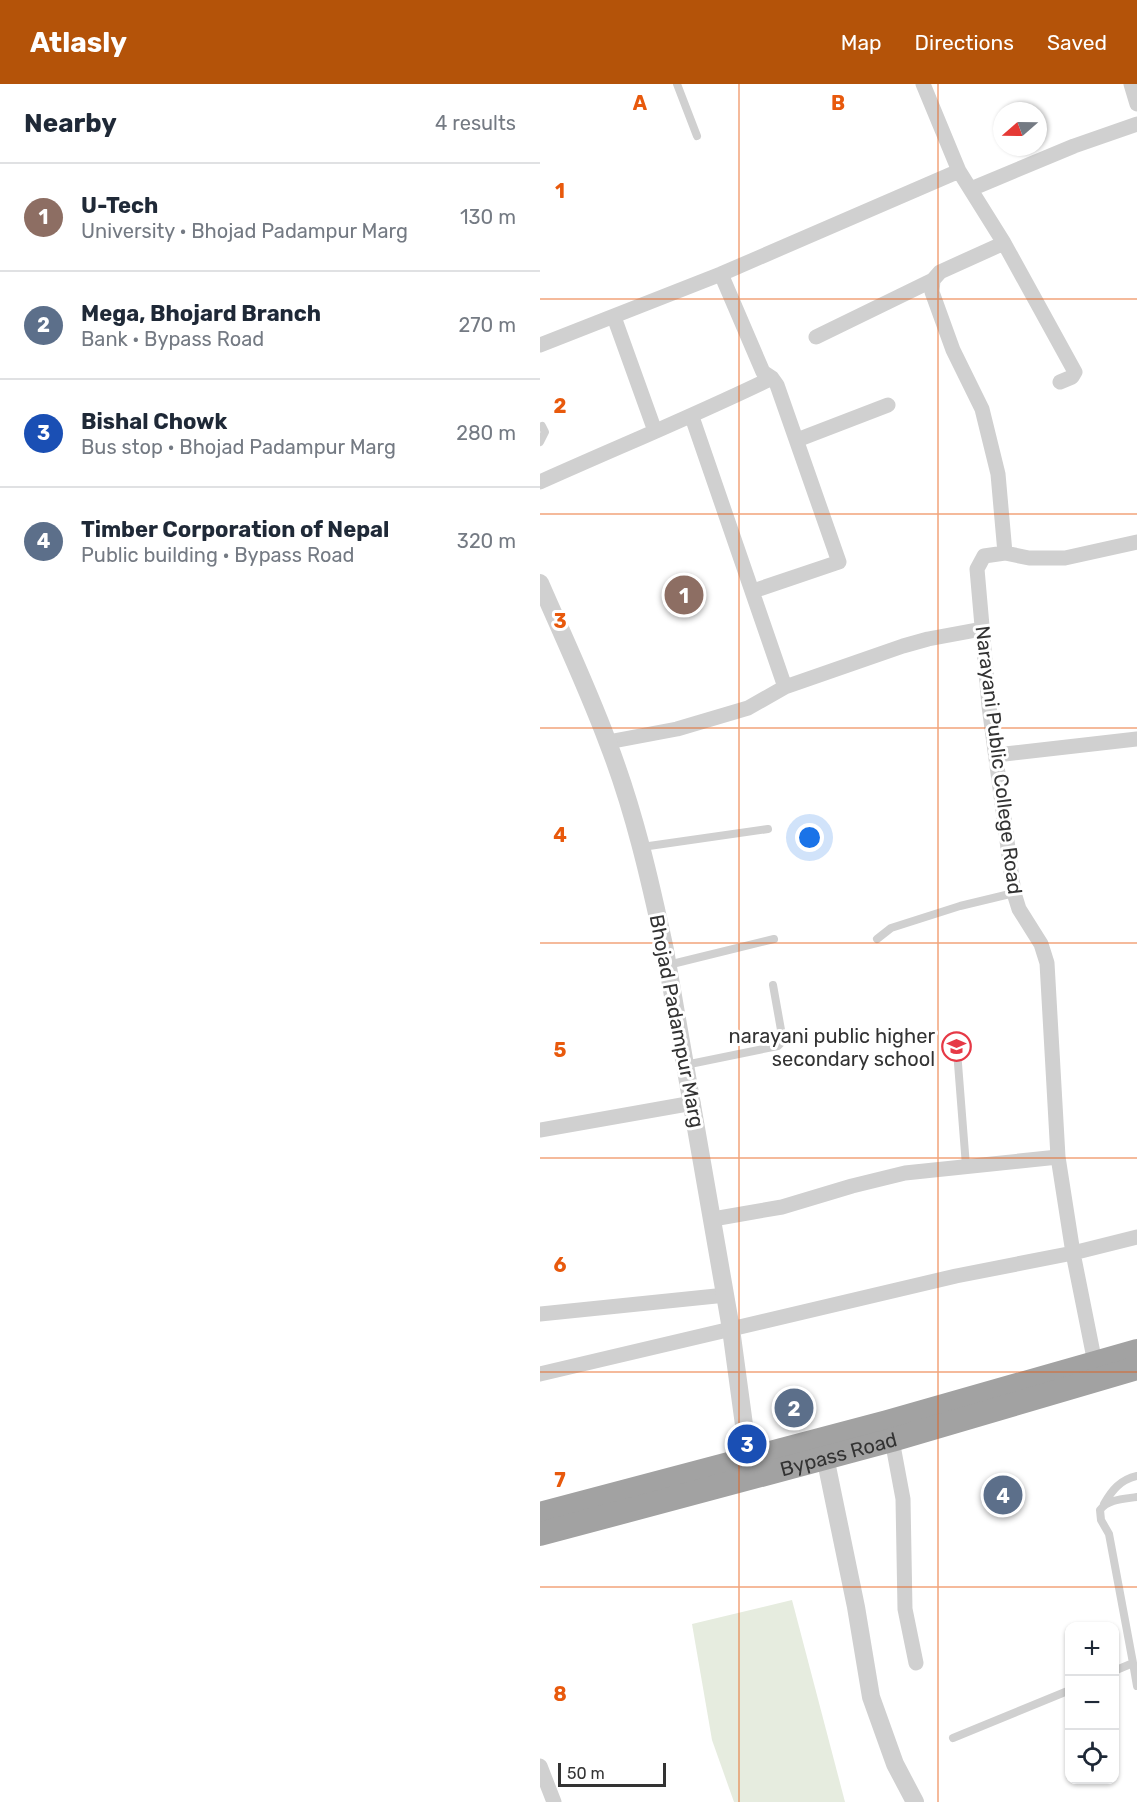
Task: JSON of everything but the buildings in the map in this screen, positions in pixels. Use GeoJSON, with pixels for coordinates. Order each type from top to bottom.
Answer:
{"type":"FeatureCollection","features":[{"type":"Feature","properties":{"kind":"highway","name":"Bypass Road"},"geometry":{"type":"LineString","coordinates":[[540,1534],[1137,1351]]}},
{"type":"Feature","properties":{"kind":"highway","name":"Bypass Road"},"geometry":{"type":"LineString","coordinates":[[823,1448],[892,1440],[1137,1368]]}},
{"type":"Feature","properties":{"kind":"highway","name":"Bypass Road"},"geometry":{"type":"LineString","coordinates":[[540,1514],[750,1468]]}},
{"type":"Feature","properties":{"kind":"street"},"geometry":{"type":"LineString","coordinates":[[923,84],[959,171],[1004,243],[1075,372],[1060,382]]}},
{"type":"Feature","properties":{"kind":"street"},"geometry":{"type":"LineString","coordinates":[[1131,84],[1137,104]]}},
{"type":"Feature","properties":{"kind":"street"},"geometry":{"type":"LineString","coordinates":[[971,189],[1074,146],[1137,124]]}},
{"type":"Feature","properties":{"kind":"street"},"geometry":{"type":"LineString","coordinates":[[540,345],[721,274],[959,171]]}},
{"type":"Feature","properties":{"kind":"street"},"geometry":{"type":"LineString","coordinates":[[816,337],[933,280],[940,272],[1004,243]]}},
{"type":"Feature","properties":{"kind":"street"},"geometry":{"type":"LineString","coordinates":[[721,274],[763,372],[772,378],[797,440],[839,562],[753,591]]}},
{"type":"Feature","properties":{"kind":"street"},"geometry":{"type":"LineString","coordinates":[[933,280],[932,292],[953,350],[982,409],[998,474],[1005,553],[1029,558],[1065,558],[1137,543]]}},
{"type":"Feature","properties":{"kind":"street"},"geometry":{"type":"LineString","coordinates":[[614,317],[655,430]]}},
{"type":"Feature","properties":{"kind":"street"},"geometry":{"type":"LineString","coordinates":[[540,482],[655,430],[693,417],[772,378]]}},
{"type":"Feature","properties":{"kind":"street"},"geometry":{"type":"LineString","coordinates":[[797,440],[888,405]]}},
{"type":"Feature","properties":{"kind":"street"},"geometry":{"type":"LineString","coordinates":[[693,417],[785,687]]}},
{"type":"Feature","properties":{"kind":"street","name":"Narayani Public College Road"},"geometry":{"type":"LineString","coordinates":[[1005,553],[984,556],[977,569],[982,629],[1014,893],[1019,909],[1041,944],[1047,963],[1058,1157],[1073,1253],[1095,1363]]}},
{"type":"Feature","properties":{"kind":"street","name":"Bhojad Padampur Marg"},"geometry":{"type":"LineString","coordinates":[[540,583],[608,742],[642,847],[668,965],[693,1103],[726,1295],[750,1468]]}},
{"type":"Feature","properties":{"kind":"street"},"geometry":{"type":"LineString","coordinates":[[608,742],[677,729],[748,708],[785,687],[903,646],[982,629]]}},
{"type":"Feature","properties":{"kind":"street"},"geometry":{"type":"LineString","coordinates":[[996,755],[1137,739]]}},
{"type":"Feature","properties":{"kind":"street"},"geometry":{"type":"LineString","coordinates":[[540,1130],[693,1103]]}},
{"type":"Feature","properties":{"kind":"street"},"geometry":{"type":"LineString","coordinates":[[712,1219],[782,1207],[905,1173],[1058,1157]]}},
{"type":"Feature","properties":{"kind":"street"},"geometry":{"type":"LineString","coordinates":[[540,1374],[956,1276],[1073,1253],[1137,1237]]}},
{"type":"Feature","properties":{"kind":"street"},"geometry":{"type":"LineString","coordinates":[[540,1314],[726,1295]]}},
{"type":"Feature","properties":{"kind":"street"},"geometry":{"type":"LineString","coordinates":[[892,1440],[903,1499],[904,1609],[916,1662]]}},
{"type":"Feature","properties":{"kind":"street"},"geometry":{"type":"LineString","coordinates":[[823,1448],[856,1607],[871,1697],[896,1764],[915,1802]]}},
{"type":"Feature","properties":{"kind":"street"},"geometry":{"type":"LineString","coordinates":[[540,1766],[554,1802]]}},
{"type":"Feature","properties":{"kind":"lane"},"geometry":{"type":"LineString","coordinates":[[677,84],[698,136]]}},
{"type":"Feature","properties":{"kind":"lane"},"geometry":{"type":"LineString","coordinates":[[540,427],[542,426],[545,432],[540,442]]}},
{"type":"Feature","properties":{"kind":"lane"},"geometry":{"type":"LineString","coordinates":[[642,847],[768,829]]}},
{"type":"Feature","properties":{"kind":"lane"},"geometry":{"type":"LineString","coordinates":[[877,939],[891,927],[960,906],[1014,893]]}},
{"type":"Feature","properties":{"kind":"lane"},"geometry":{"type":"LineString","coordinates":[[668,965],[774,939]]}},
{"type":"Feature","properties":{"kind":"lane"},"geometry":{"type":"LineString","coordinates":[[686,1065],[778,1046],[783,1041],[772,984]]}},
{"type":"Feature","properties":{"kind":"lane"},"geometry":{"type":"LineString","coordinates":[[956,1038],[966,1166]]}},
{"type":"Feature","properties":{"kind":"lane"},"geometry":{"type":"LineString","coordinates":[[1137,1476],[1111,1490],[1100,1510],[1101,1520],[1109,1534],[1137,1686]]}},
{"type":"Feature","properties":{"kind":"lane"},"geometry":{"type":"LineString","coordinates":[[1104,1504],[1137,1497]]}},
{"type":"Feature","properties":{"kind":"lane"},"geometry":{"type":"LineString","coordinates":[[1119,1669],[1133,1663]]}},
{"type":"Feature","properties":{"kind":"lane"},"geometry":{"type":"LineString","coordinates":[[953,1738],[1065,1692]]}},
{"type":"Feature","properties":{"kind":"shaded area"},"geometry":{"type":"Polygon","coordinates":[[[792,1600],[845,1802],[734,1802],[712,1740],[692,1624],[792,1600]]]}},
{"type":"Feature","properties":{"kind":"place","name":"U-Tech"},"geometry":{"type":"Point","coordinates":[684,595]}},
{"type":"Feature","properties":{"kind":"place","name":"narayani public higher secondary school"},"geometry":{"type":"Point","coordinates":[956,1047]}},
{"type":"Feature","properties":{"kind":"place","name":"Mega, Bhojard Branch"},"geometry":{"type":"Point","coordinates":[794,1408]}},
{"type":"Feature","properties":{"kind":"place","name":"Bishal Chowk"},"geometry":{"type":"Point","coordinates":[747,1444]}},
{"type":"Feature","properties":{"kind":"place","name":"Timber Corporation of Nepal"},"geometry":{"type":"Point","coordinates":[1003,1495]}}]}
